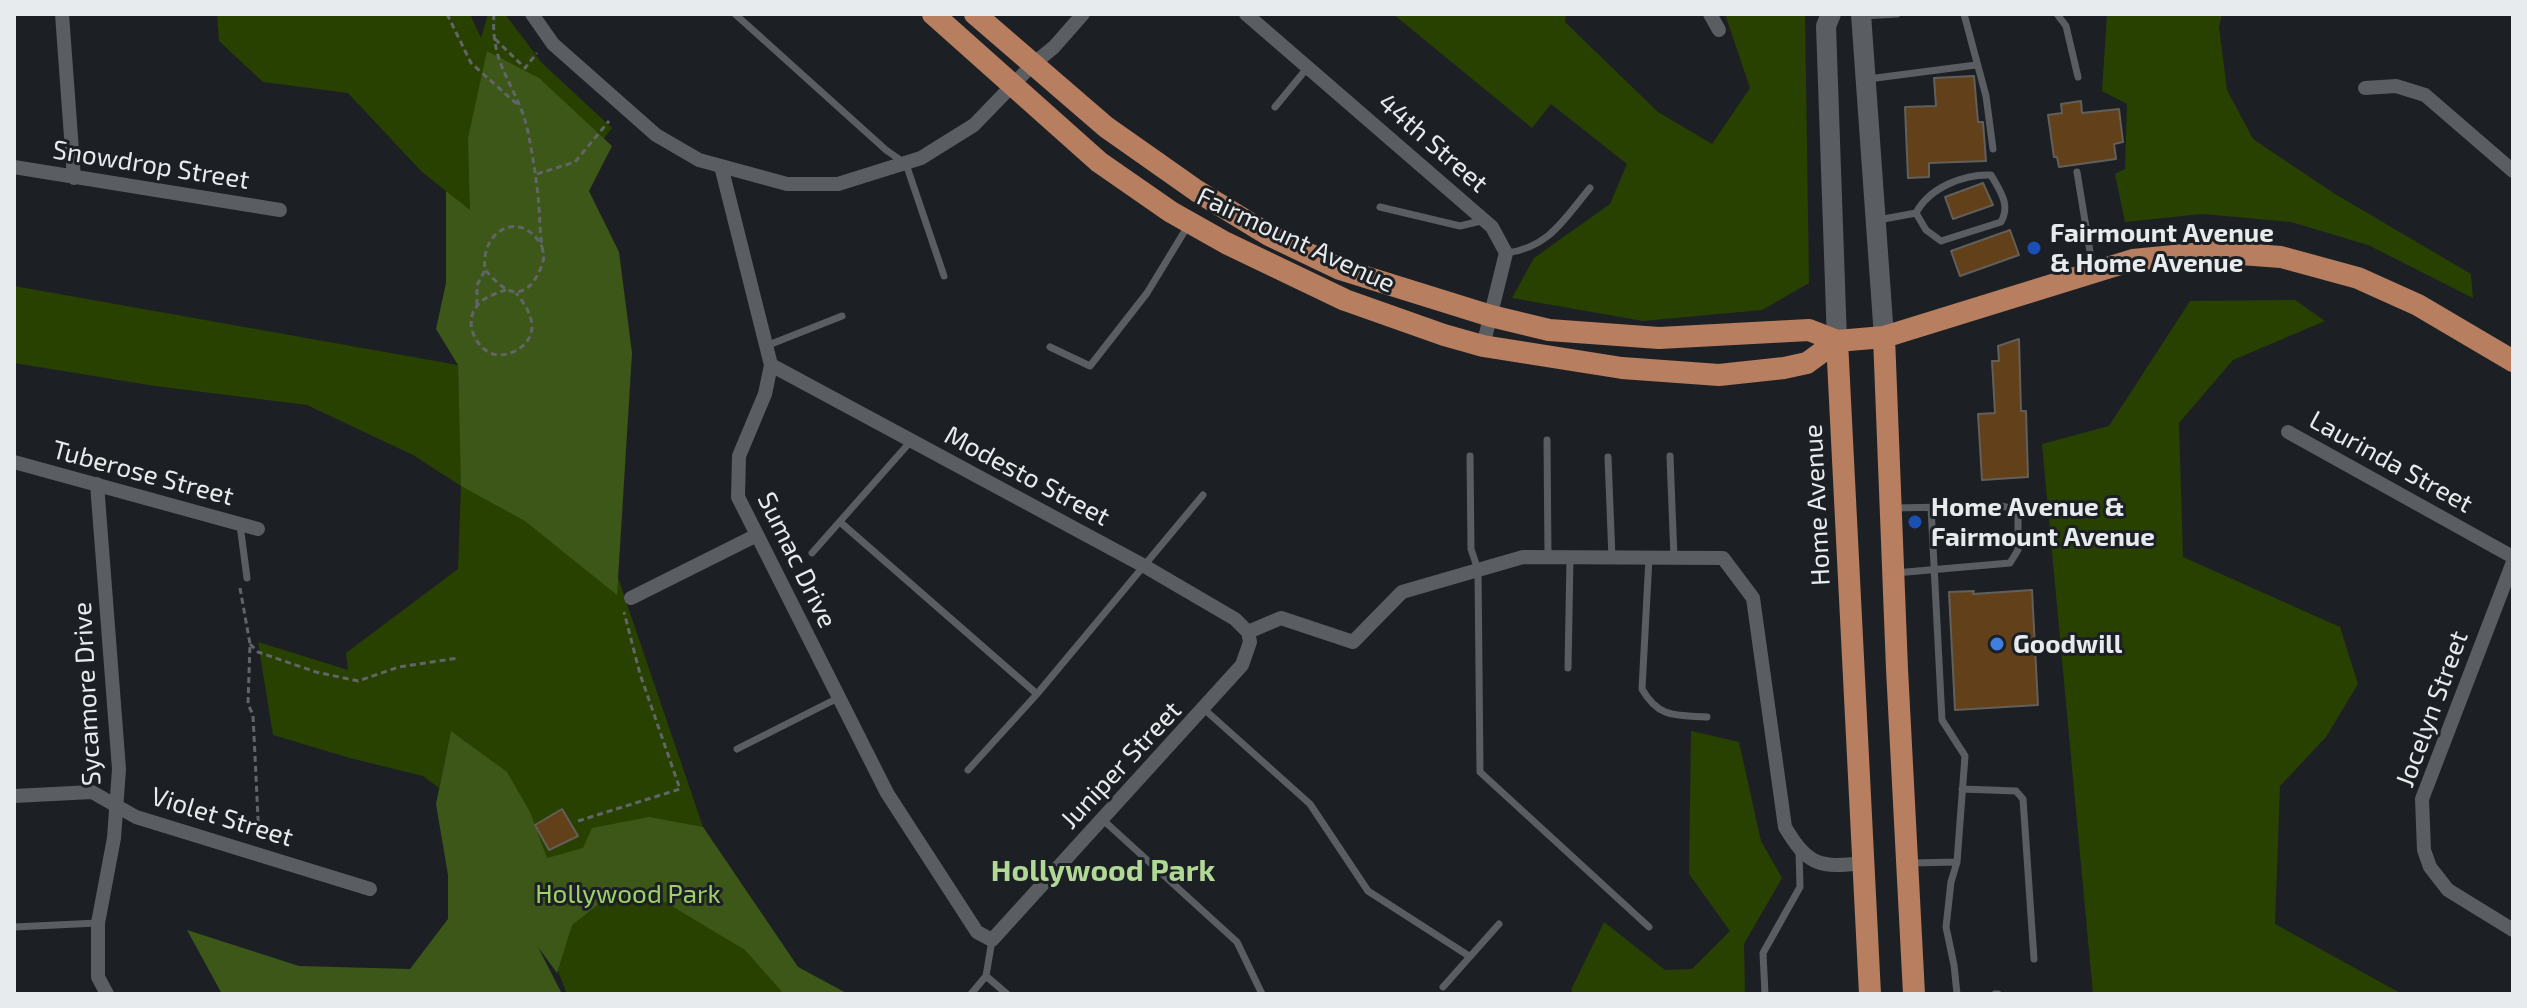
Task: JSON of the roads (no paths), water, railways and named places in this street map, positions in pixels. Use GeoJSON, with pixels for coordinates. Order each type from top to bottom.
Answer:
{"type":"FeatureCollection","features":[{"type":"Feature","properties":{"kind":"main road","name":"Fairmount Avenue"},"geometry":{"type":"LineString","coordinates":[[933,14],[1099,162],[1226,243],[1345,300],[1483,346],[1622,368],[1719,375],[1784,368],[1807,363],[1837,341]]}},
{"type":"Feature","properties":{"kind":"main road","name":"Fairmount Avenue"},"geometry":{"type":"LineString","coordinates":[[975,14],[1106,127],[1197,191],[1269,235],[1340,269],[1491,316],[1549,330],[1659,338],[1809,330],[1837,341],[1884,337],[2133,260],[2214,252],[2281,257],[2346,274],[2389,291],[2513,361]]}},
{"type":"Feature","properties":{"kind":"main road","name":"Home Avenue"},"geometry":{"type":"LineString","coordinates":[[1831,14],[1826,26],[1837,341],[1870,994]]}},
{"type":"Feature","properties":{"kind":"main road"},"geometry":{"type":"LineString","coordinates":[[1862,15],[1884,337],[1914,994]]}},
{"type":"Feature","properties":{"kind":"street"},"geometry":{"type":"LineString","coordinates":[[62,14],[74,178]]}},
{"type":"Feature","properties":{"kind":"street"},"geometry":{"type":"LineString","coordinates":[[532,14],[553,44],[656,135],[699,160],[787,184],[838,184],[906,164],[974,125],[1032,65],[1054,47],[1079,15]]}},
{"type":"Feature","properties":{"kind":"street","name":"44th Street"},"geometry":{"type":"LineString","coordinates":[[1246,14],[1485,220],[1506,253]]}},
{"type":"Feature","properties":{"kind":"street"},"geometry":{"type":"LineString","coordinates":[[1710,14],[1719,30]]}},
{"type":"Feature","properties":{"kind":"street"},"geometry":{"type":"LineString","coordinates":[[2365,88],[2396,86],[2425,95],[2513,171]]}},
{"type":"Feature","properties":{"kind":"street","name":"Sumac Drive"},"geometry":{"type":"LineString","coordinates":[[721,166],[771,365],[765,394],[739,456],[738,497],[887,793],[977,932],[992,940]]}},
{"type":"Feature","properties":{"kind":"street","name":"Snowdrop Street"},"geometry":{"type":"LineString","coordinates":[[14,167],[280,210]]}},
{"type":"Feature","properties":{"kind":"street"},"geometry":{"type":"LineString","coordinates":[[1483,346],[1506,253]]}},
{"type":"Feature","properties":{"kind":"street","name":"Modesto Street"},"geometry":{"type":"LineString","coordinates":[[771,365],[1146,567],[1235,619],[1249,637]]}},
{"type":"Feature","properties":{"kind":"street","name":"Laurinda Street"},"geometry":{"type":"LineString","coordinates":[[2288,432],[2513,560]]}},
{"type":"Feature","properties":{"kind":"street","name":"Tuberose Street"},"geometry":{"type":"LineString","coordinates":[[14,462],[258,529]]}},
{"type":"Feature","properties":{"kind":"street","name":"Sycamore Drive"},"geometry":{"type":"LineString","coordinates":[[97,484],[119,769],[114,838],[98,923],[98,977],[107,994]]}},
{"type":"Feature","properties":{"kind":"street"},"geometry":{"type":"LineString","coordinates":[[631,598],[757,535]]}},
{"type":"Feature","properties":{"kind":"street"},"geometry":{"type":"LineString","coordinates":[[1249,637],[1281,618],[1353,642],[1402,592],[1523,557],[1723,558],[1753,598],[1785,827],[1799,851],[1829,867],[1863,863]]}},
{"type":"Feature","properties":{"kind":"street","name":"Jocelyn Street"},"geometry":{"type":"LineString","coordinates":[[2513,560],[2422,799],[2424,850],[2430,867],[2448,890],[2513,930]]}},
{"type":"Feature","properties":{"kind":"street","name":"Juniper Street"},"geometry":{"type":"LineString","coordinates":[[992,940],[1242,665],[1249,637]]}},
{"type":"Feature","properties":{"kind":"street","name":"Violet Street"},"geometry":{"type":"LineString","coordinates":[[14,796],[92,792],[136,817],[370,889]]}},
{"type":"Feature","properties":{"kind":"lane"},"geometry":{"type":"LineString","coordinates":[[735,14],[886,150],[906,164],[944,276]]}},
{"type":"Feature","properties":{"kind":"lane"},"geometry":{"type":"LineString","coordinates":[[1862,15],[1897,14]]}},
{"type":"Feature","properties":{"kind":"lane"},"geometry":{"type":"LineString","coordinates":[[1964,14],[1986,96],[1993,149]]}},
{"type":"Feature","properties":{"kind":"lane"},"geometry":{"type":"LineString","coordinates":[[2057,14],[2066,26],[2078,77]]}},
{"type":"Feature","properties":{"kind":"lane"},"geometry":{"type":"LineString","coordinates":[[1866,79],[1976,65]]}},
{"type":"Feature","properties":{"kind":"lane"},"geometry":{"type":"LineString","coordinates":[[1275,107],[1308,67]]}},
{"type":"Feature","properties":{"kind":"lane"},"geometry":{"type":"LineString","coordinates":[[2077,172],[2093,272]]}},
{"type":"Feature","properties":{"kind":"lane"},"geometry":{"type":"LineString","coordinates":[[1977,175],[1991,175],[2004,198],[2006,213],[2001,222],[1941,241],[1926,230],[1916,213],[1924,198],[1953,183],[1977,175]]}},
{"type":"Feature","properties":{"kind":"lane"},"geometry":{"type":"LineString","coordinates":[[1506,253],[1526,250],[1551,234],[1590,188]]}},
{"type":"Feature","properties":{"kind":"lane"},"geometry":{"type":"LineString","coordinates":[[1380,207],[1460,226],[1485,220]]}},
{"type":"Feature","properties":{"kind":"lane"},"geometry":{"type":"LineString","coordinates":[[1876,220],[1916,213]]}},
{"type":"Feature","properties":{"kind":"lane"},"geometry":{"type":"LineString","coordinates":[[1050,347],[1090,366],[1147,293],[1190,222]]}},
{"type":"Feature","properties":{"kind":"lane"},"geometry":{"type":"LineString","coordinates":[[766,346],[842,316]]}},
{"type":"Feature","properties":{"kind":"lane"},"geometry":{"type":"LineString","coordinates":[[812,553],[911,440]]}},
{"type":"Feature","properties":{"kind":"lane"},"geometry":{"type":"LineString","coordinates":[[1547,440],[1548,557]]}},
{"type":"Feature","properties":{"kind":"lane"},"geometry":{"type":"LineString","coordinates":[[1470,456],[1471,549],[1478,570],[1480,772],[1649,927]]}},
{"type":"Feature","properties":{"kind":"lane"},"geometry":{"type":"LineString","coordinates":[[1670,456],[1674,558]]}},
{"type":"Feature","properties":{"kind":"lane"},"geometry":{"type":"LineString","coordinates":[[1608,457],[1612,558]]}},
{"type":"Feature","properties":{"kind":"lane"},"geometry":{"type":"LineString","coordinates":[[968,770],[1146,567],[1203,495]]}},
{"type":"Feature","properties":{"kind":"lane"},"geometry":{"type":"LineString","coordinates":[[1890,508],[2001,506],[2018,513],[2018,550],[2010,563],[1893,573]]}},
{"type":"Feature","properties":{"kind":"lane"},"geometry":{"type":"LineString","coordinates":[[1931,507],[1942,720],[1965,756],[1957,862],[1951,882],[1946,927],[1957,994]]}},
{"type":"Feature","properties":{"kind":"lane"},"geometry":{"type":"LineString","coordinates":[[840,522],[1037,694]]}},
{"type":"Feature","properties":{"kind":"lane"},"geometry":{"type":"LineString","coordinates":[[240,525],[247,578]]}},
{"type":"Feature","properties":{"kind":"lane"},"geometry":{"type":"LineString","coordinates":[[1568,668],[1570,557]]}},
{"type":"Feature","properties":{"kind":"lane"},"geometry":{"type":"LineString","coordinates":[[1649,558],[1642,689],[1650,704],[1667,714],[1707,717]]}},
{"type":"Feature","properties":{"kind":"lane"},"geometry":{"type":"LineString","coordinates":[[737,749],[838,698]]}},
{"type":"Feature","properties":{"kind":"lane"},"geometry":{"type":"LineString","coordinates":[[1204,709],[1310,804],[1368,891],[1469,956]]}},
{"type":"Feature","properties":{"kind":"lane"},"geometry":{"type":"LineString","coordinates":[[1962,789],[2016,791],[2023,799],[2034,959]]}},
{"type":"Feature","properties":{"kind":"lane"},"geometry":{"type":"LineString","coordinates":[[1102,819],[1237,942],[1262,994]]}},
{"type":"Feature","properties":{"kind":"lane"},"geometry":{"type":"LineString","coordinates":[[1765,994],[1763,953],[1800,887],[1799,851]]}},
{"type":"Feature","properties":{"kind":"lane"},"geometry":{"type":"LineString","coordinates":[[1907,863],[1957,862]]}},
{"type":"Feature","properties":{"kind":"lane"},"geometry":{"type":"LineString","coordinates":[[14,927],[98,923]]}},
{"type":"Feature","properties":{"kind":"lane"},"geometry":{"type":"LineString","coordinates":[[1443,987],[1499,924]]}},
{"type":"Feature","properties":{"kind":"lane"},"geometry":{"type":"LineString","coordinates":[[971,994],[986,976],[992,940]]}},
{"type":"Feature","properties":{"kind":"lane"},"geometry":{"type":"LineString","coordinates":[[986,976],[1007,994]]}},
{"type":"Feature","properties":{"kind":"place","name":"Fairmount Avenue & Home Avenue"},"geometry":{"type":"Point","coordinates":[2034,248]}},
{"type":"Feature","properties":{"kind":"place","name":"Home Avenue & Fairmount Avenue"},"geometry":{"type":"Point","coordinates":[1915,522]}},
{"type":"Feature","properties":{"kind":"place","name":"Goodwill"},"geometry":{"type":"Point","coordinates":[1997,644]}},
{"type":"Feature","properties":{"kind":"district","name":"Hollywood Park"},"geometry":{"type":"Point","coordinates":[1103,871]}}]}
